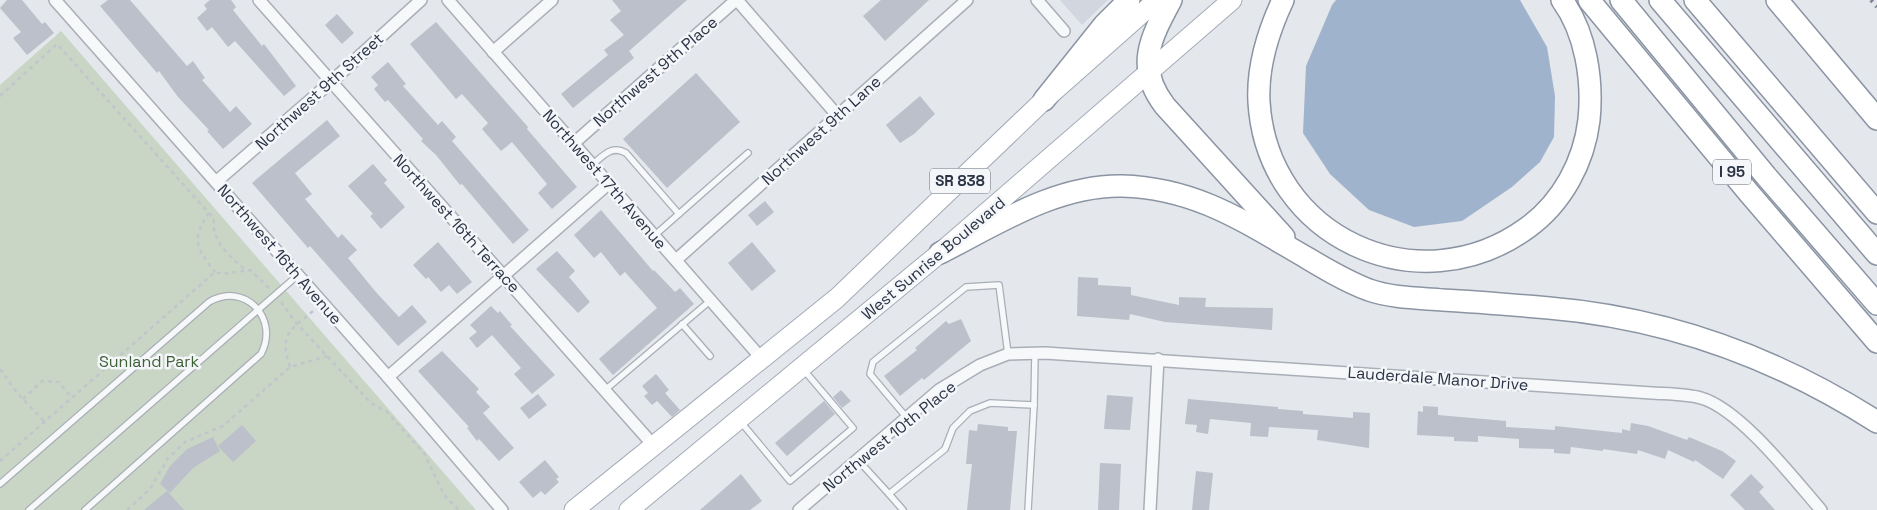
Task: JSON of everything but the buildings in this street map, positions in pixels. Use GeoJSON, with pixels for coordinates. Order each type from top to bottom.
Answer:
{"type":"FeatureCollection","features":[{"type":"Feature","properties":{"kind":"highway"},"geometry":{"type":"LineString","coordinates":[[1044,100],[1104,25],[1130,0]]}},
{"type":"Feature","properties":{"kind":"highway"},"geometry":{"type":"LineString","coordinates":[[1171,0],[1152,38],[1148,58],[1147,73],[1155,93],[1263,215],[1304,256]]}},
{"type":"Feature","properties":{"kind":"highway"},"geometry":{"type":"LineString","coordinates":[[1283,0],[1266,44],[1258,86],[1262,127],[1275,168],[1307,212],[1317,222],[1342,240],[1387,258],[1426,262],[1467,257],[1506,242],[1536,222],[1549,210],[1570,180],[1584,146],[1590,94],[1582,42],[1571,14],[1562,0]]}},
{"type":"Feature","properties":{"kind":"highway","name":"I 95"},"geometry":{"type":"LineString","coordinates":[[1589,0],[1743,186],[1877,342]]}},
{"type":"Feature","properties":{"kind":"highway"},"geometry":{"type":"LineString","coordinates":[[1621,0],[1766,176],[1877,304]]}},
{"type":"Feature","properties":{"kind":"highway"},"geometry":{"type":"LineString","coordinates":[[1660,0],[1877,254]]}},
{"type":"Feature","properties":{"kind":"highway"},"geometry":{"type":"LineString","coordinates":[[1695,0],[1877,213]]}},
{"type":"Feature","properties":{"kind":"highway"},"geometry":{"type":"LineString","coordinates":[[1777,0],[1877,119]]}},
{"type":"Feature","properties":{"kind":"highway"},"geometry":{"type":"LineString","coordinates":[[940,253],[1051,199],[1081,190],[1118,186],[1157,188],[1201,201],[1352,283],[1390,295],[1610,315],[1695,335],[1787,371],[1833,395],[1877,422]]}},
{"type":"Feature","properties":{"kind":"main road","name":"West Sunrise Boulevard"},"geometry":{"type":"LineString","coordinates":[[574,510],[837,298],[1044,100],[1157,0]]}},
{"type":"Feature","properties":{"kind":"main road","name":"West Sunrise Boulevard"},"geometry":{"type":"LineString","coordinates":[[629,510],[940,253],[1232,0]]}},
{"type":"Feature","properties":{"kind":"street","name":"Northwest 16th Avenue"},"geometry":{"type":"LineString","coordinates":[[56,0],[388,377],[502,510]]}},
{"type":"Feature","properties":{"kind":"street","name":"Northwest 16th Terrace"},"geometry":{"type":"LineString","coordinates":[[259,0],[654,446]]}},
{"type":"Feature","properties":{"kind":"street","name":"Northwest 9th Street"},"geometry":{"type":"LineString","coordinates":[[217,182],[421,0]]}},
{"type":"Feature","properties":{"kind":"street","name":"Northwest 17th Avenue"},"geometry":{"type":"LineString","coordinates":[[448,0],[762,359]]}},
{"type":"Feature","properties":{"kind":"street"},"geometry":{"type":"LineString","coordinates":[[493,52],[552,0]]}},
{"type":"Feature","properties":{"kind":"street"},"geometry":{"type":"LineString","coordinates":[[736,0],[837,115]]}},
{"type":"Feature","properties":{"kind":"street","name":"Northwest 9th Place"},"geometry":{"type":"LineString","coordinates":[[574,143],[736,0]]}},
{"type":"Feature","properties":{"kind":"street","name":"Northwest 9th Lane"},"geometry":{"type":"LineString","coordinates":[[676,260],[967,0]]}},
{"type":"Feature","properties":{"kind":"street"},"geometry":{"type":"LineString","coordinates":[[1037,0],[1064,31]]}},
{"type":"Feature","properties":{"kind":"street"},"geometry":{"type":"LineString","coordinates":[[388,377],[608,184]]}},
{"type":"Feature","properties":{"kind":"street","name":"Lauderdale Manor Drive"},"geometry":{"type":"LineString","coordinates":[[1008,354],[1036,353],[1158,359],[1642,392],[1702,398],[1735,418],[1763,444],[1821,510]]}},
{"type":"Feature","properties":{"kind":"street","name":"Northwest 10th Place"},"geometry":{"type":"LineString","coordinates":[[799,510],[939,390],[980,365],[1008,354]]}},
{"type":"Feature","properties":{"kind":"street"},"geometry":{"type":"LineString","coordinates":[[1150,510],[1158,359]]}},
{"type":"Feature","properties":{"kind":"lane"},"geometry":{"type":"LineString","coordinates":[[593,164],[609,151],[621,150],[626,153],[679,214]]}},
{"type":"Feature","properties":{"kind":"lane"},"geometry":{"type":"LineString","coordinates":[[655,235],[748,152]]}},
{"type":"Feature","properties":{"kind":"lane"},"geometry":{"type":"LineString","coordinates":[[29,510],[298,275]]}},
{"type":"Feature","properties":{"kind":"lane"},"geometry":{"type":"LineString","coordinates":[[907,418],[870,374],[872,362],[966,287],[999,286],[1008,354]]}},
{"type":"Feature","properties":{"kind":"lane"},"geometry":{"type":"LineString","coordinates":[[0,484],[209,302],[218,297],[239,297],[249,300],[266,321],[268,333],[262,354],[85,510]]}},
{"type":"Feature","properties":{"kind":"lane"},"geometry":{"type":"LineString","coordinates":[[604,390],[711,300]]}},
{"type":"Feature","properties":{"kind":"lane"},"geometry":{"type":"LineString","coordinates":[[682,324],[710,356]]}},
{"type":"Feature","properties":{"kind":"lane"},"geometry":{"type":"LineString","coordinates":[[1028,510],[1036,353]]}},
{"type":"Feature","properties":{"kind":"lane"},"geometry":{"type":"LineString","coordinates":[[739,420],[790,480],[853,428],[802,368]]}},
{"type":"Feature","properties":{"kind":"lane"},"geometry":{"type":"LineString","coordinates":[[889,494],[945,449],[953,428],[970,411],[990,403],[1034,405]]}},
{"type":"Feature","properties":{"kind":"lane"},"geometry":{"type":"LineString","coordinates":[[858,460],[903,510]]}},
{"type":"Feature","properties":{"kind":"path"},"geometry":{"type":"LineString","coordinates":[[0,96],[57,44],[209,213],[214,219],[213,226],[220,243],[232,260],[247,271]]}},
{"type":"Feature","properties":{"kind":"path"},"geometry":{"type":"LineString","coordinates":[[209,213],[198,229],[197,240],[202,255],[215,272]]}},
{"type":"Feature","properties":{"kind":"path"},"geometry":{"type":"LineString","coordinates":[[290,367],[284,348],[286,339],[296,324],[313,310]]}},
{"type":"Feature","properties":{"kind":"path"},"geometry":{"type":"LineString","coordinates":[[127,510],[150,489],[157,474],[185,442],[223,426],[290,367],[329,356]]}},
{"type":"Feature","properties":{"kind":"path"},"geometry":{"type":"LineString","coordinates":[[0,369],[22,399],[45,422]]}},
{"type":"Feature","properties":{"kind":"path"},"geometry":{"type":"LineString","coordinates":[[22,399],[42,381],[59,382],[72,398]]}},
{"type":"Feature","properties":{"kind":"shaded area"},"geometry":{"type":"Polygon","coordinates":[[[1060,0],[1108,0],[1082,25],[1060,0]]]}},
{"type":"Feature","properties":{"kind":"green space","name":"Sunland Park"},"geometry":{"type":"Polygon","coordinates":[[[61,31],[476,510],[0,510],[0,85],[61,31]]]}},
{"type":"Feature","properties":{"kind":"water"},"geometry":{"type":"Polygon","coordinates":[[[1336,0],[1520,0],[1547,47],[1555,96],[1554,137],[1540,162],[1512,187],[1462,221],[1414,227],[1369,210],[1330,174],[1303,133],[1306,66],[1332,5],[1336,0]]]}},
{"type":"Feature","properties":{"kind":"railway"},"geometry":{"type":"LineString","coordinates":[[1871,0],[1877,7]]}}]}
